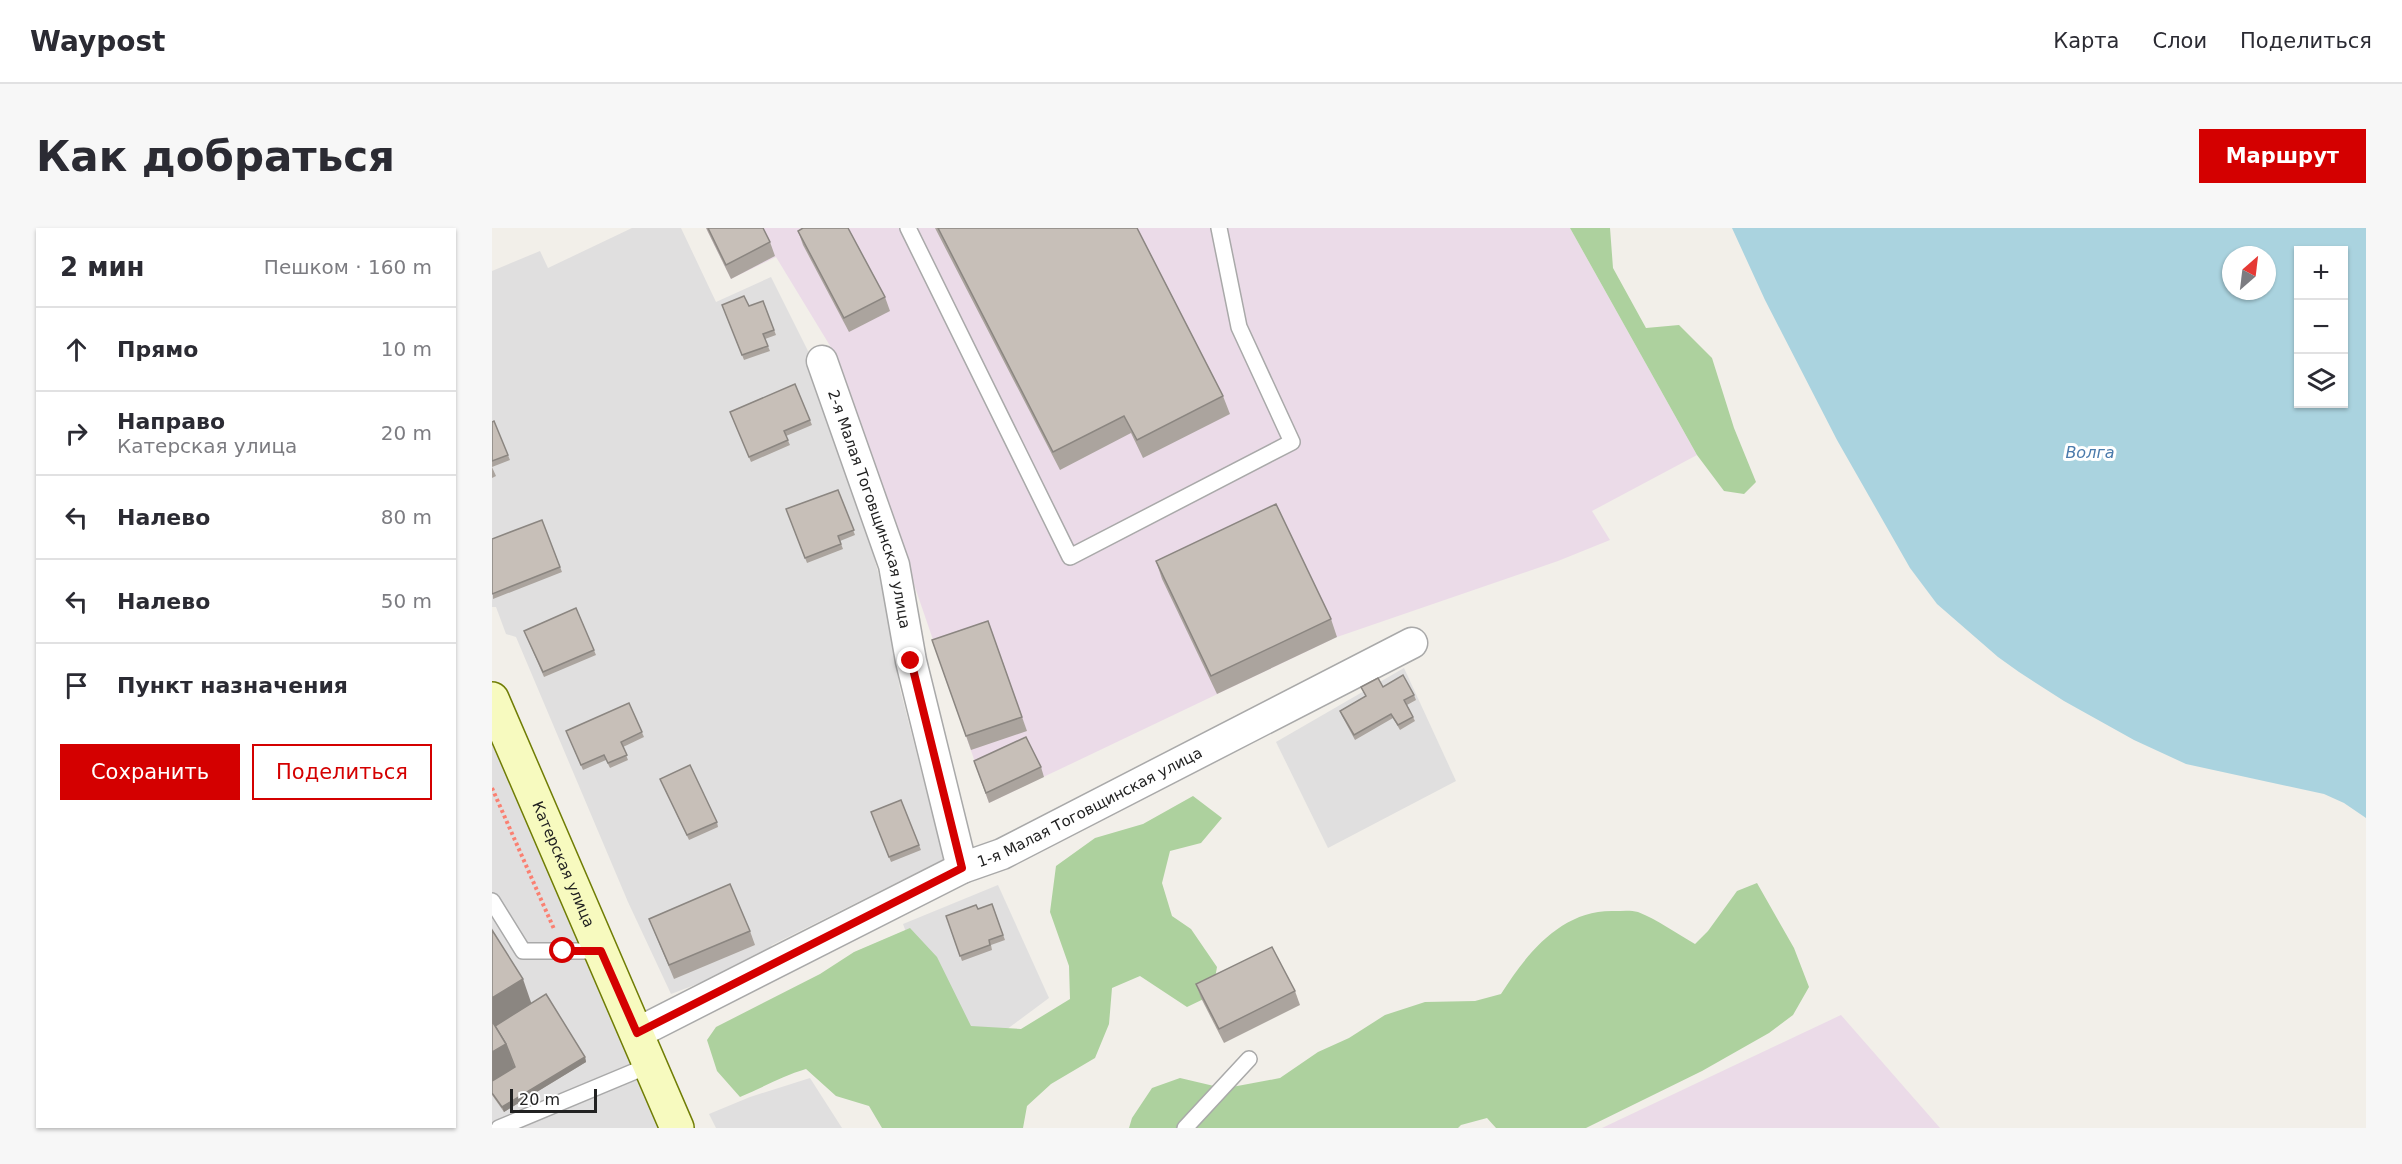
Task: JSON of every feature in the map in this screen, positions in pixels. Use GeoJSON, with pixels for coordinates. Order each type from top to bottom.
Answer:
{"type":"FeatureCollection","features":[{"type":"Feature","properties":{"kind":"street","name":"2-я Малая Тоговщинская улица"},"geometry":{"type":"LineString","coordinates":[[822,361],[894,566],[911,661],[962,868]]}},
{"type":"Feature","properties":{"kind":"street","name":"1-я Малая Тоговщинская улица"},"geometry":{"type":"LineString","coordinates":[[637,1033],[962,868],[1002,854],[1412,644]]}},
{"type":"Feature","properties":{"kind":"street","name":"Катерская улица"},"geometry":{"type":"LineString","coordinates":[[492,699],[677,1128]]}},
{"type":"Feature","properties":{"kind":"lane"},"geometry":{"type":"LineString","coordinates":[[908,228],[1070,557],[1292,442],[1239,327],[1220,228]]}},
{"type":"Feature","properties":{"kind":"lane"},"geometry":{"type":"LineString","coordinates":[[492,901],[523,951],[601,951]]}},
{"type":"Feature","properties":{"kind":"lane"},"geometry":{"type":"LineString","coordinates":[[1185,1128],[1249,1059]]}},
{"type":"Feature","properties":{"kind":"lane"},"geometry":{"type":"LineString","coordinates":[[499,1128],[650,1065]]}},
{"type":"Feature","properties":{"kind":"path"},"geometry":{"type":"LineString","coordinates":[[492,788],[563,951]]}},
{"type":"Feature","properties":{"kind":"shaded area"},"geometry":{"type":"Polygon","coordinates":[[[632,228],[681,228],[716,302],[771,277],[816,367],[856,488],[885,599],[900,689],[944,859],[772,945],[760,960],[671,994],[628,902],[516,637],[506,634],[496,607],[492,607],[492,271],[540,251],[548,268],[632,228]]]}},
{"type":"Feature","properties":{"kind":"shaded area"},"geometry":{"type":"Polygon","coordinates":[[[706,228],[1570,228],[1697,455],[1592,511],[1610,540],[1558,561],[1337,637],[989,803],[835,354],[776,257],[731,279],[706,228]]]}},
{"type":"Feature","properties":{"kind":"shaded area"},"geometry":{"type":"Polygon","coordinates":[[[1404,668],[1456,781],[1328,848],[1276,742],[1404,668]]]}},
{"type":"Feature","properties":{"kind":"shaded area"},"geometry":{"type":"Polygon","coordinates":[[[492,729],[666,1128],[492,1128],[492,729]]]}},
{"type":"Feature","properties":{"kind":"shaded area"},"geometry":{"type":"Polygon","coordinates":[[[998,885],[1049,998],[975,1053],[949,1048],[903,924],[998,885]]]}},
{"type":"Feature","properties":{"kind":"shaded area"},"geometry":{"type":"Polygon","coordinates":[[[1841,1015],[1940,1128],[1602,1128],[1841,1015]]]}},
{"type":"Feature","properties":{"kind":"shaded area"},"geometry":{"type":"Polygon","coordinates":[[[810,1078],[842,1128],[716,1128],[709,1114],[750,1097],[810,1078]]]}},
{"type":"Feature","properties":{"kind":"green space"},"geometry":{"type":"Polygon","coordinates":[[[1570,228],[1610,228],[1613,268],[1646,328],[1679,325],[1712,358],[1734,428],[1756,482],[1744,494],[1724,491],[1697,455],[1570,228]]]}},
{"type":"Feature","properties":{"kind":"green space"},"geometry":{"type":"Polygon","coordinates":[[[1193,796],[1222,818],[1201,843],[1170,851],[1162,883],[1172,916],[1191,929],[1217,967],[1212,995],[1187,1007],[1140,976],[1112,988],[1109,1024],[1095,1058],[1051,1084],[1027,1106],[1023,1128],[882,1128],[869,1106],[836,1096],[806,1069],[740,1097],[717,1071],[707,1040],[716,1027],[820,974],[854,952],[910,928],[937,957],[971,1026],[1021,1029],[1070,999],[1069,966],[1050,912],[1056,866],[1095,838],[1143,824],[1193,796]]]}},
{"type":"Feature","properties":{"kind":"green space"},"geometry":{"type":"Polygon","coordinates":[[[1757,883],[1794,948],[1809,987],[1793,1015],[1769,1033],[1702,1071],[1586,1128],[1496,1128],[1487,1118],[1461,1125],[1458,1128],[1129,1128],[1132,1118],[1152,1088],[1180,1078],[1214,1086],[1232,1087],[1280,1078],[1318,1052],[1349,1038],[1385,1015],[1425,1002],[1475,1001],[1501,994],[1522,963],[1548,936],[1578,917],[1596,912],[1638,912],[1695,944],[1708,931],[1737,891],[1757,883]]]}},
{"type":"Feature","properties":{"kind":"water","name":"Волга"},"geometry":{"type":"Polygon","coordinates":[[[1732,228],[2366,228],[2366,818],[2344,803],[2324,794],[2186,764],[2134,740],[2064,701],[1998,657],[1937,604],[1910,568],[1837,440],[1765,300],[1732,228]]]}},
{"type":"Feature","properties":{"kind":"building"},"geometry":{"type":"Polygon","coordinates":[[[708,228],[763,228],[770,242],[726,265],[708,228]]]}},
{"type":"Feature","properties":{"kind":"building"},"geometry":{"type":"Polygon","coordinates":[[[803,228],[848,228],[885,297],[844,318],[798,231],[803,228]]]}},
{"type":"Feature","properties":{"kind":"building"},"geometry":{"type":"Polygon","coordinates":[[[938,228],[1137,228],[1223,396],[1137,440],[1124,416],[1053,452],[938,228]]]}},
{"type":"Feature","properties":{"kind":"building"},"geometry":{"type":"Polygon","coordinates":[[[744,296],[749,306],[763,301],[774,330],[763,334],[768,346],[742,355],[722,305],[744,296]]]}},
{"type":"Feature","properties":{"kind":"building"},"geometry":{"type":"Polygon","coordinates":[[[795,384],[810,420],[784,431],[788,440],[749,457],[730,412],[795,384]]]}},
{"type":"Feature","properties":{"kind":"building"},"geometry":{"type":"Polygon","coordinates":[[[494,421],[508,455],[492,461],[492,422],[494,421]]]}},
{"type":"Feature","properties":{"kind":"building"},"geometry":{"type":"Polygon","coordinates":[[[838,490],[854,530],[838,536],[841,544],[805,558],[786,509],[838,490]]]}},
{"type":"Feature","properties":{"kind":"building"},"geometry":{"type":"Polygon","coordinates":[[[1276,504],[1331,619],[1211,676],[1156,561],[1276,504]]]}},
{"type":"Feature","properties":{"kind":"building"},"geometry":{"type":"Polygon","coordinates":[[[542,520],[560,567],[492,594],[492,539],[542,520]]]}},
{"type":"Feature","properties":{"kind":"building"},"geometry":{"type":"Polygon","coordinates":[[[576,608],[594,650],[543,672],[524,631],[576,608]]]}},
{"type":"Feature","properties":{"kind":"building"},"geometry":{"type":"Polygon","coordinates":[[[988,621],[1022,717],[966,736],[932,640],[988,621]]]}},
{"type":"Feature","properties":{"kind":"building"},"geometry":{"type":"Polygon","coordinates":[[[1403,675],[1414,695],[1404,700],[1413,717],[1398,725],[1391,714],[1354,735],[1340,711],[1366,696],[1361,687],[1378,678],[1383,687],[1403,675]]]}},
{"type":"Feature","properties":{"kind":"building"},"geometry":{"type":"Polygon","coordinates":[[[629,703],[642,732],[621,742],[627,755],[608,763],[604,755],[581,765],[566,731],[629,703]]]}},
{"type":"Feature","properties":{"kind":"building"},"geometry":{"type":"Polygon","coordinates":[[[1026,737],[1041,767],[986,793],[974,761],[1026,737]]]}},
{"type":"Feature","properties":{"kind":"building"},"geometry":{"type":"Polygon","coordinates":[[[690,765],[717,822],[687,835],[660,779],[690,765]]]}},
{"type":"Feature","properties":{"kind":"building"},"geometry":{"type":"Polygon","coordinates":[[[901,800],[919,845],[889,857],[871,812],[901,800]]]}},
{"type":"Feature","properties":{"kind":"building"},"geometry":{"type":"Polygon","coordinates":[[[730,884],[750,931],[669,965],[649,919],[730,884]]]}},
{"type":"Feature","properties":{"kind":"building"},"geometry":{"type":"Polygon","coordinates":[[[992,904],[1003,935],[989,940],[990,945],[960,956],[946,916],[976,905],[978,909],[992,904]]]}},
{"type":"Feature","properties":{"kind":"building"},"geometry":{"type":"Polygon","coordinates":[[[492,930],[523,979],[492,998],[492,930]]]}},
{"type":"Feature","properties":{"kind":"building"},"geometry":{"type":"Polygon","coordinates":[[[1272,947],[1295,991],[1219,1029],[1196,984],[1272,947]]]}},
{"type":"Feature","properties":{"kind":"building"},"geometry":{"type":"Polygon","coordinates":[[[546,994],[585,1057],[502,1107],[492,1093],[492,1081],[515,1067],[506,1044],[495,1026],[546,994]]]}},
{"type":"Feature","properties":{"kind":"building"},"geometry":{"type":"Polygon","coordinates":[[[492,1021],[506,1044],[492,1052],[492,1021]]]}},
{"type":"Feature","properties":{"kind":"route"},"geometry":{"type":"LineString","coordinates":[[563,951],[601,951],[637,1033],[962,868],[911,661]]}}]}
